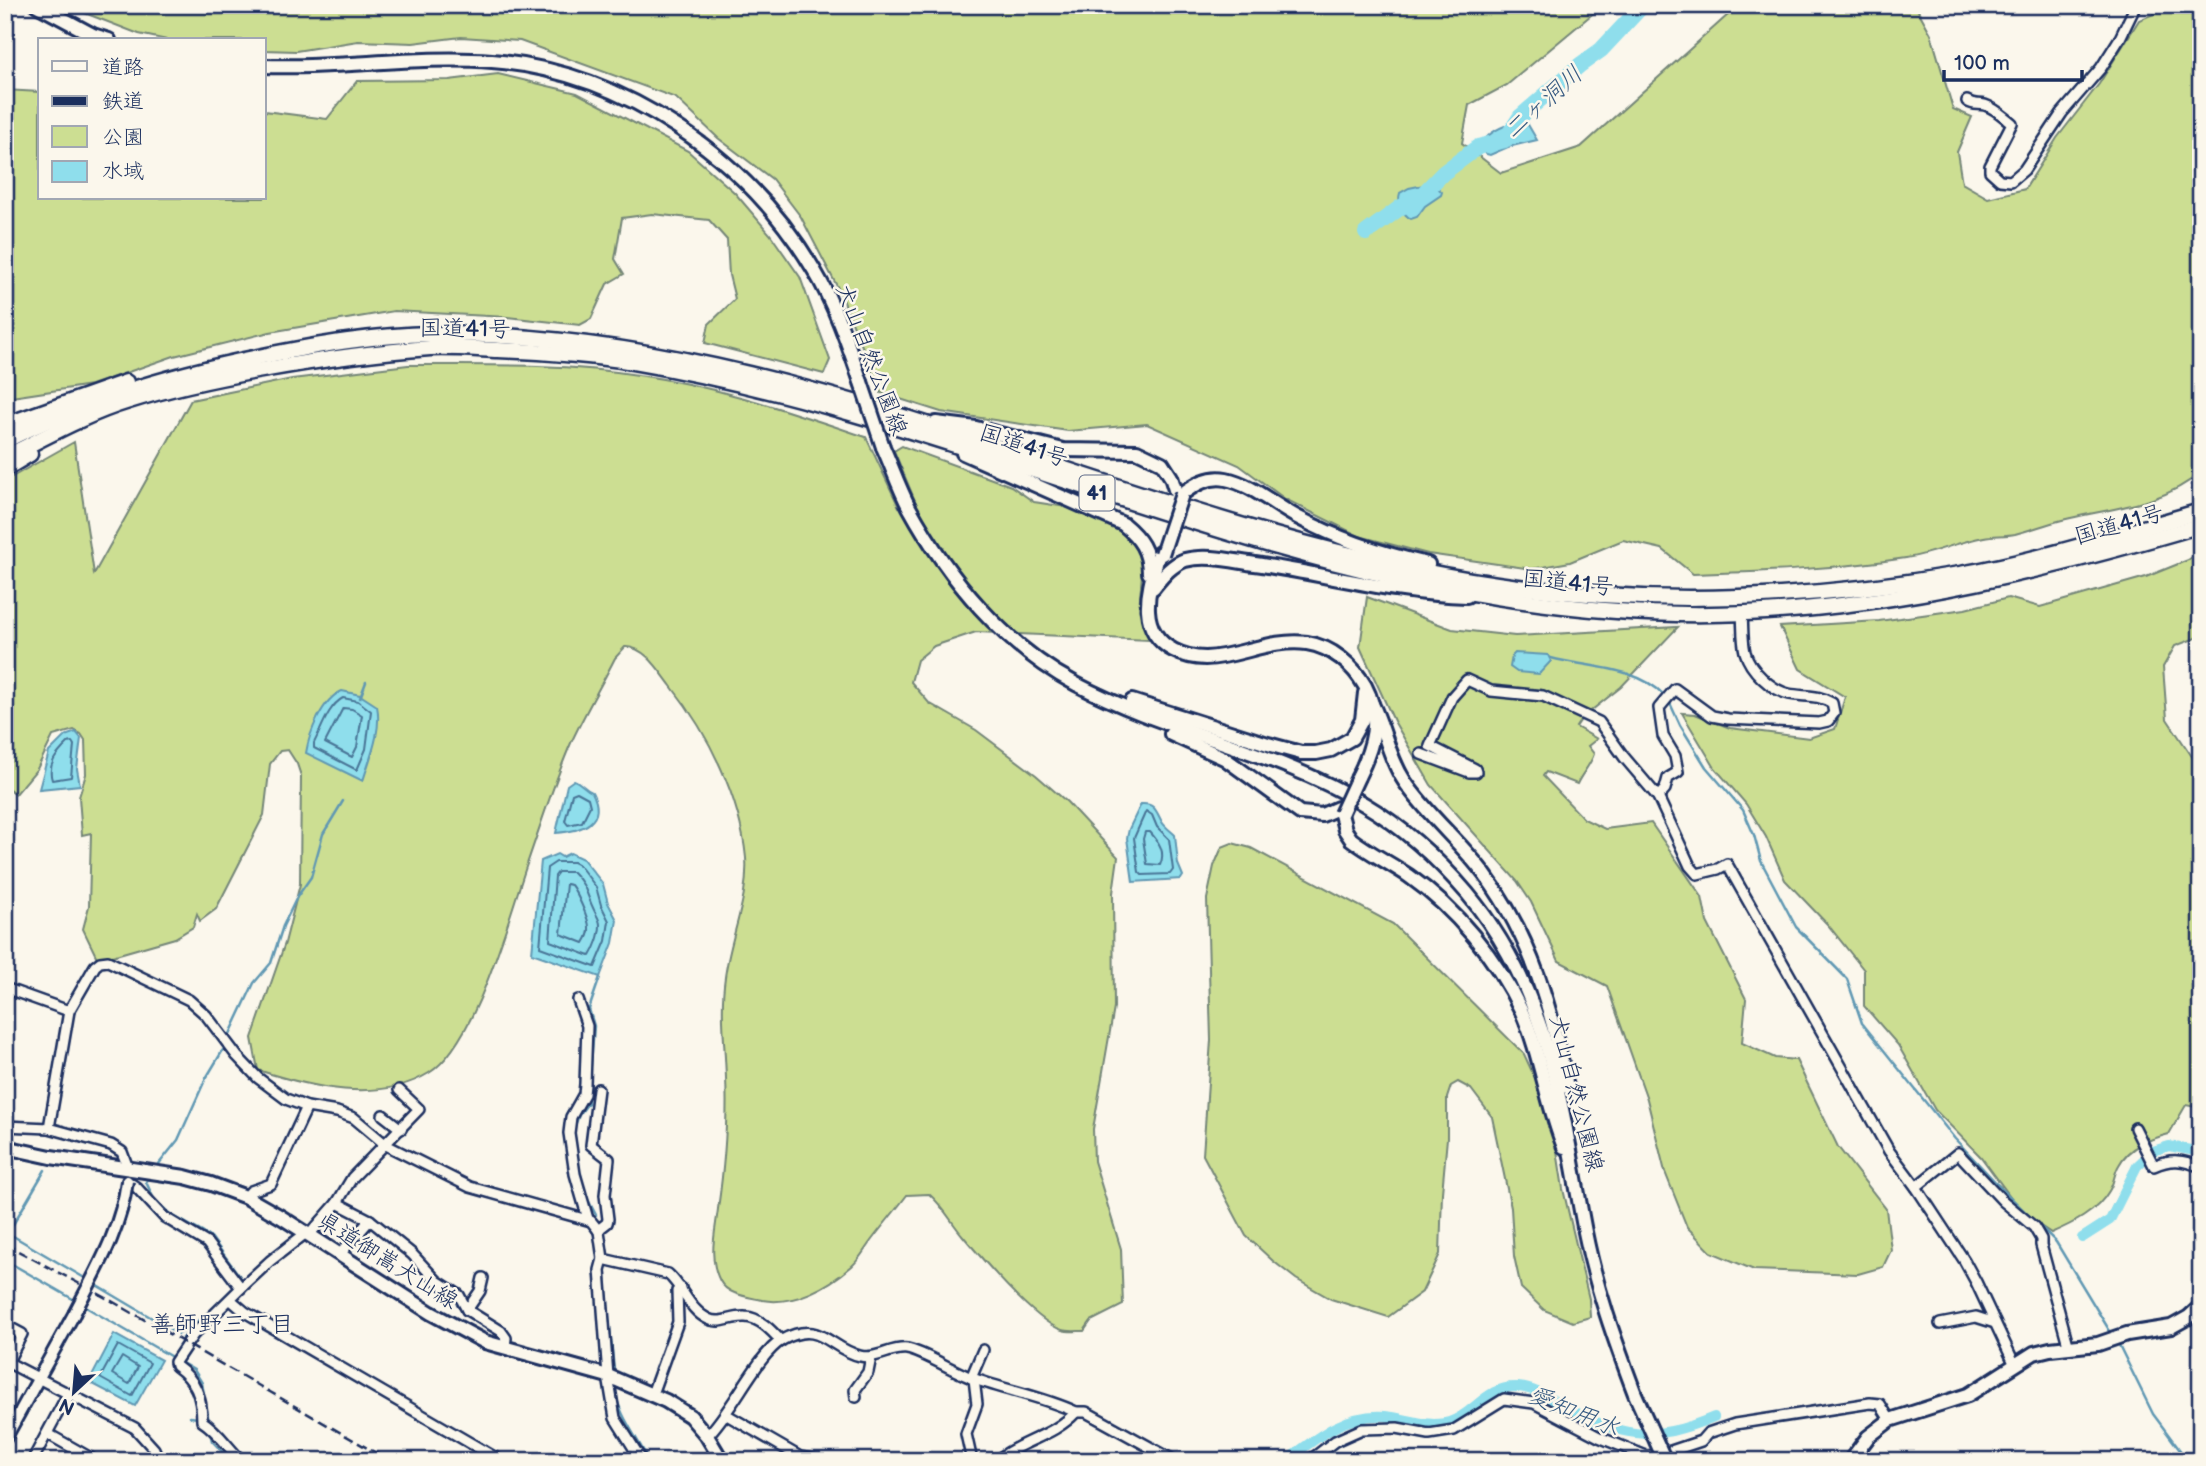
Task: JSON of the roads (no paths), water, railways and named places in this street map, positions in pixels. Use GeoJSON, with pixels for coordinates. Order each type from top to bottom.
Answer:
{"type":"FeatureCollection","features":[{"type":"Feature","properties":{"kind":"highway","name":"国道41号"},"geometry":{"type":"LineString","coordinates":[[5,441],[68,413],[136,388],[209,367],[335,342],[429,334],[550,340],[634,349],[718,365],[925,422],[1245,526],[1534,602],[1639,611],[1742,613],[1821,607],[1907,596],[2098,556],[2201,525]]}},
{"type":"Feature","properties":{"kind":"highway","name":"国道41号"},"geometry":{"type":"LineString","coordinates":[[5,457],[124,402],[197,382],[339,356],[436,348],[550,352],[630,362],[743,385],[936,440],[1164,514],[1312,558],[1399,579],[1494,590],[1689,599],[1814,594],[1962,573],[2080,546],[2201,511]]}},
{"type":"Feature","properties":{"kind":"highway"},"geometry":{"type":"LineString","coordinates":[[5,425],[64,402],[154,373],[209,367]]}},
{"type":"Feature","properties":{"kind":"highway"},"geometry":{"type":"LineString","coordinates":[[5,469],[74,424]]}},
{"type":"Feature","properties":{"kind":"main road"},"geometry":{"type":"LineString","coordinates":[[37,5],[103,38]]}},
{"type":"Feature","properties":{"kind":"main road","name":"犬山自然公園線"},"geometry":{"type":"LineString","coordinates":[[266,66],[443,59],[494,61],[537,68],[589,82],[658,114],[717,155],[775,213],[796,241],[821,283],[849,345],[883,447],[908,505],[944,564],[984,612],[1024,649],[1075,684],[1129,709],[1276,762],[1317,780],[1363,803],[1382,816],[1441,865],[1468,894],[1493,929],[1516,966],[1539,1018],[1558,1084],[1595,1274],[1635,1394],[1665,1461]]}},
{"type":"Feature","properties":{"kind":"main road"},"geometry":{"type":"LineString","coordinates":[[925,422],[976,428],[1063,450],[1137,451],[1162,463],[1180,495]]}},
{"type":"Feature","properties":{"kind":"main road"},"geometry":{"type":"LineString","coordinates":[[936,440],[1123,524],[1135,534],[1149,559],[1148,611],[1152,629],[1164,646],[1180,654],[1220,657],[1279,643],[1306,643],[1323,647],[1346,662],[1366,688],[1395,765],[1406,783],[1486,875],[1530,952],[1558,1042],[1580,1158],[1580,1198]]}},
{"type":"Feature","properties":{"kind":"main road"},"geometry":{"type":"LineString","coordinates":[[1149,594],[1180,495],[1199,482],[1223,478],[1238,482],[1298,518],[1349,540],[1397,557],[1433,565],[1494,590]]}},
{"type":"Feature","properties":{"kind":"main road"},"geometry":{"type":"LineString","coordinates":[[1149,594],[1171,567],[1185,560],[1200,558],[1281,567],[1434,595],[1494,590]]}},
{"type":"Feature","properties":{"kind":"main road"},"geometry":{"type":"LineString","coordinates":[[1075,684],[1109,692],[1220,730],[1301,753],[1331,750],[1352,737],[1362,719],[1366,688]]}},
{"type":"Feature","properties":{"kind":"main road"},"geometry":{"type":"LineString","coordinates":[[1075,684],[1132,718],[1224,758],[1300,813],[1322,815],[1339,811]]}},
{"type":"Feature","properties":{"kind":"main road"},"geometry":{"type":"LineString","coordinates":[[1372,704],[1376,729],[1373,745],[1339,811],[1345,830],[1351,839],[1437,898],[1485,951],[1502,976],[1521,1010],[1562,1143],[1576,1173]]}},
{"type":"Feature","properties":{"kind":"main road","name":"県道御嵩犬山線"},"geometry":{"type":"LineString","coordinates":[[5,1147],[127,1175],[185,1177],[246,1197],[485,1342],[608,1376],[652,1394],[690,1416],[707,1436],[722,1461]]}},
{"type":"Feature","properties":{"kind":"main road"},"geometry":{"type":"LineString","coordinates":[[1850,1461],[1868,1437],[1890,1420],[1939,1402],[1968,1395],[2034,1353],[2098,1344],[2171,1327],[2189,1317],[2201,1306]]}},
{"type":"Feature","properties":{"kind":"street"},"geometry":{"type":"LineString","coordinates":[[1967,101],[1973,105],[1994,109],[2012,123],[1990,166],[1990,171],[2000,180],[2011,181],[2024,170],[2062,113],[2101,68],[2136,5]]}},
{"type":"Feature","properties":{"kind":"street"},"geometry":{"type":"LineString","coordinates":[[1658,797],[1665,789],[1668,778],[1678,772],[1675,756],[1663,736],[1659,708],[1675,690],[1712,716],[1728,719],[1819,723],[1828,721],[1834,713],[1832,703],[1824,698],[1781,692],[1753,667],[1745,653],[1742,613]]}},
{"type":"Feature","properties":{"kind":"street"},"geometry":{"type":"LineString","coordinates":[[1421,754],[1469,772],[1476,772],[1475,769],[1430,746],[1452,697],[1467,680],[1491,691],[1543,696],[1599,722],[1658,797],[1690,866],[1697,874],[1727,864],[1889,1152],[1916,1186],[1964,1260],[2015,1365]]}},
{"type":"Feature","properties":{"kind":"street"},"geometry":{"type":"LineString","coordinates":[[49,1128],[69,1011],[95,966],[108,961],[189,1000],[206,1015],[237,1056],[258,1078],[286,1098],[307,1107],[354,1118],[386,1145],[470,1187],[563,1215],[588,1219]]}},
{"type":"Feature","properties":{"kind":"street"},"geometry":{"type":"LineString","coordinates":[[5,988],[69,1011]]}},
{"type":"Feature","properties":{"kind":"street"},"geometry":{"type":"LineString","coordinates":[[578,1000],[587,1026],[584,1094],[571,1117],[569,1133],[575,1174],[588,1219],[598,1230],[603,1259],[600,1270],[608,1376],[615,1418],[642,1461]]}},
{"type":"Feature","properties":{"kind":"street"},"geometry":{"type":"LineString","coordinates":[[598,1089],[591,1145],[609,1158],[605,1195],[608,1219],[598,1230]]}},
{"type":"Feature","properties":{"kind":"street"},"geometry":{"type":"LineString","coordinates":[[242,1461],[213,1428],[202,1421],[202,1406],[196,1386],[175,1362],[193,1335],[241,1288],[308,1234],[337,1203],[352,1178],[419,1109],[399,1090]]}},
{"type":"Feature","properties":{"kind":"street"},"geometry":{"type":"LineString","coordinates":[[246,1197],[251,1191],[271,1184],[307,1107]]}},
{"type":"Feature","properties":{"kind":"street"},"geometry":{"type":"LineString","coordinates":[[383,1115],[401,1129]]}},
{"type":"Feature","properties":{"kind":"street"},"geometry":{"type":"LineString","coordinates":[[5,1126],[49,1128],[111,1145],[122,1152],[127,1175],[125,1201],[117,1228],[74,1314],[5,1439]]}},
{"type":"Feature","properties":{"kind":"street"},"geometry":{"type":"LineString","coordinates":[[2135,1128],[2154,1166],[2167,1160],[2175,1160],[2201,1167]]}},
{"type":"Feature","properties":{"kind":"street"},"geometry":{"type":"LineString","coordinates":[[1916,1186],[1958,1153],[2003,1201],[2034,1227],[2041,1239],[2069,1348]]}},
{"type":"Feature","properties":{"kind":"street"},"geometry":{"type":"LineString","coordinates":[[127,1175],[164,1217],[207,1242],[241,1288]]}},
{"type":"Feature","properties":{"kind":"street"},"geometry":{"type":"LineString","coordinates":[[337,1203],[370,1220],[412,1254],[437,1281],[459,1295],[467,1310],[501,1331],[506,1338],[505,1347]]}},
{"type":"Feature","properties":{"kind":"street"},"geometry":{"type":"LineString","coordinates":[[340,1254],[370,1220]]}},
{"type":"Feature","properties":{"kind":"street"},"geometry":{"type":"LineString","coordinates":[[603,1259],[668,1274],[699,1313],[710,1320],[752,1318],[781,1341]]}},
{"type":"Feature","properties":{"kind":"street"},"geometry":{"type":"LineString","coordinates":[[467,1310],[480,1291],[484,1278]]}},
{"type":"Feature","properties":{"kind":"street"},"geometry":{"type":"LineString","coordinates":[[652,1394],[678,1322],[676,1298],[677,1291],[681,1288]]}},
{"type":"Feature","properties":{"kind":"street"},"geometry":{"type":"LineString","coordinates":[[231,1300],[245,1312],[501,1461]]}},
{"type":"Feature","properties":{"kind":"street"},"geometry":{"type":"LineString","coordinates":[[1940,1324],[1976,1317],[1996,1323]]}},
{"type":"Feature","properties":{"kind":"street"},"geometry":{"type":"LineString","coordinates":[[5,1325],[22,1334],[6,1363],[135,1427],[154,1449],[159,1461]]}},
{"type":"Feature","properties":{"kind":"street"},"geometry":{"type":"LineString","coordinates":[[707,1436],[727,1415],[758,1366],[781,1341],[816,1332],[848,1351],[871,1357],[908,1349],[973,1378],[1076,1412],[1086,1412],[1175,1461]]}},
{"type":"Feature","properties":{"kind":"street"},"geometry":{"type":"LineString","coordinates":[[972,1461],[966,1434],[978,1404],[973,1378],[983,1350]]}},
{"type":"Feature","properties":{"kind":"street"},"geometry":{"type":"LineString","coordinates":[[856,1397],[855,1390],[868,1372],[871,1357]]}},
{"type":"Feature","properties":{"kind":"street"},"geometry":{"type":"LineString","coordinates":[[32,1461],[68,1394]]}},
{"type":"Feature","properties":{"kind":"street"},"geometry":{"type":"LineString","coordinates":[[1309,1461],[1335,1441],[1362,1429],[1397,1428],[1429,1434],[1454,1430],[1504,1399],[1520,1399],[1534,1403],[1599,1437],[1646,1456],[1659,1455],[1701,1441],[1708,1433],[1735,1424],[1870,1403],[1880,1404],[1890,1420]]}},
{"type":"Feature","properties":{"kind":"street"},"geometry":{"type":"LineString","coordinates":[[996,1461],[1018,1446],[1043,1437],[1076,1412]]}},
{"type":"Feature","properties":{"kind":"street"},"geometry":{"type":"LineString","coordinates":[[727,1415],[800,1457],[821,1461]]}},
{"type":"Feature","properties":{"kind":"street"},"geometry":{"type":"LineString","coordinates":[[48,1434],[96,1461]]}},
{"type":"Feature","properties":{"kind":"water"},"geometry":{"type":"Polygon","coordinates":[[[1516,122],[1527,123],[1537,140],[1486,154],[1482,145],[1484,140],[1492,133],[1516,122]]]}},
{"type":"Feature","properties":{"kind":"water"},"geometry":{"type":"Polygon","coordinates":[[[1433,183],[1442,192],[1441,195],[1425,206],[1417,217],[1411,219],[1401,208],[1400,193],[1409,188],[1433,183]]]}},
{"type":"Feature","properties":{"kind":"water"},"geometry":{"type":"Polygon","coordinates":[[[1515,653],[1548,655],[1551,661],[1539,674],[1517,672],[1510,667],[1515,653]]]}},
{"type":"Feature","properties":{"kind":"water"},"geometry":{"type":"Polygon","coordinates":[[[342,691],[360,695],[377,706],[377,734],[363,781],[306,753],[313,727],[323,709],[328,701],[342,691]]]}},
{"type":"Feature","properties":{"kind":"water"},"geometry":{"type":"Polygon","coordinates":[[[76,732],[81,738],[77,769],[80,785],[39,789],[49,752],[65,736],[76,732]]]}},
{"type":"Feature","properties":{"kind":"water"},"geometry":{"type":"Polygon","coordinates":[[[574,780],[592,792],[597,811],[594,818],[583,827],[556,833],[567,785],[574,780]]]}},
{"type":"Feature","properties":{"kind":"water"},"geometry":{"type":"Polygon","coordinates":[[[1141,804],[1152,806],[1163,824],[1175,835],[1178,864],[1183,876],[1181,879],[1133,882],[1127,838],[1141,804]]]}},
{"type":"Feature","properties":{"kind":"water"},"geometry":{"type":"Polygon","coordinates":[[[570,853],[583,859],[603,884],[608,903],[617,920],[613,943],[600,977],[532,953],[541,861],[557,854],[562,857],[570,853]]]}},
{"type":"Feature","properties":{"kind":"water"},"geometry":{"type":"Polygon","coordinates":[[[114,1334],[161,1360],[135,1406],[89,1382],[114,1334]]]}},
{"type":"Feature","properties":{"kind":"waterway","name":"二ヶ洞川"},"geometry":{"type":"LineString","coordinates":[[1366,233],[1401,207],[1416,201],[1443,173],[1478,147],[1505,140],[1520,117],[1601,50],[1643,5]]}},
{"type":"Feature","properties":{"kind":"waterway"},"geometry":{"type":"LineString","coordinates":[[1551,658],[1626,673],[1654,686],[1665,696]]}},
{"type":"Feature","properties":{"kind":"waterway"},"geometry":{"type":"LineString","coordinates":[[360,698],[366,682]]}},
{"type":"Feature","properties":{"kind":"waterway"},"geometry":{"type":"LineString","coordinates":[[1669,701],[1680,725],[1706,767],[1743,810],[1761,861],[1796,927],[1847,979],[1862,1023],[1955,1139],[2056,1242],[2111,1333]]}},
{"type":"Feature","properties":{"kind":"waterway"},"geometry":{"type":"LineString","coordinates":[[230,1034],[254,983],[271,963],[283,926],[297,897],[311,877],[323,834],[343,801]]}},
{"type":"Feature","properties":{"kind":"waterway"},"geometry":{"type":"LineString","coordinates":[[596,1215],[586,1196],[577,1160],[574,1128],[588,1103],[594,1026],[589,1009],[600,977]]}},
{"type":"Feature","properties":{"kind":"waterway"},"geometry":{"type":"LineString","coordinates":[[158,1165],[178,1140],[205,1080],[223,1050]]}},
{"type":"Feature","properties":{"kind":"waterway","name":"愛知用水"},"geometry":{"type":"LineString","coordinates":[[2082,1238],[2110,1220],[2137,1166],[2153,1151],[2169,1146],[2201,1152]]}},
{"type":"Feature","properties":{"kind":"waterway"},"geometry":{"type":"LineString","coordinates":[[45,1170],[8,1233],[88,1280]]}},
{"type":"Feature","properties":{"kind":"waterway"},"geometry":{"type":"LineString","coordinates":[[148,1179],[146,1182],[154,1199],[170,1214],[211,1237],[241,1278]]}},
{"type":"Feature","properties":{"kind":"waterway"},"geometry":{"type":"LineString","coordinates":[[5,1260],[78,1302]]}},
{"type":"Feature","properties":{"kind":"waterway"},"geometry":{"type":"LineString","coordinates":[[605,1275],[614,1371]]}},
{"type":"Feature","properties":{"kind":"waterway"},"geometry":{"type":"LineString","coordinates":[[93,1283],[179,1334],[184,1331],[188,1334],[183,1338]]}},
{"type":"Feature","properties":{"kind":"waterway"},"geometry":{"type":"LineString","coordinates":[[185,1330],[211,1311],[232,1289]]}},
{"type":"Feature","properties":{"kind":"waterway"},"geometry":{"type":"LineString","coordinates":[[84,1306],[194,1370],[202,1383],[209,1422]]}},
{"type":"Feature","properties":{"kind":"waterway"},"geometry":{"type":"LineString","coordinates":[[2117,1341],[2153,1414],[2188,1461]]}},
{"type":"Feature","properties":{"kind":"waterway"},"geometry":{"type":"LineString","coordinates":[[614,1386],[623,1416],[649,1461]]}},
{"type":"Feature","properties":{"kind":"waterway","name":"愛知用水"},"geometry":{"type":"LineString","coordinates":[[1286,1461],[1308,1444],[1344,1423],[1370,1416],[1385,1416],[1441,1424],[1458,1418],[1489,1395],[1507,1388],[1530,1389],[1602,1424],[1636,1433],[1672,1431],[1714,1417]]}},
{"type":"Feature","properties":{"kind":"waterway"},"geometry":{"type":"LineString","coordinates":[[190,1417],[198,1418]]}},
{"type":"Feature","properties":{"kind":"waterway"},"geometry":{"type":"LineString","coordinates":[[210,1432],[212,1441],[231,1461]]}},
{"type":"Feature","properties":{"kind":"railway"},"geometry":{"type":"LineString","coordinates":[[5,1244],[110,1300],[390,1461]]}},
{"type":"Feature","properties":{"kind":"district","name":"善師野三丁目"},"geometry":{"type":"Point","coordinates":[222,1324]}}]}
